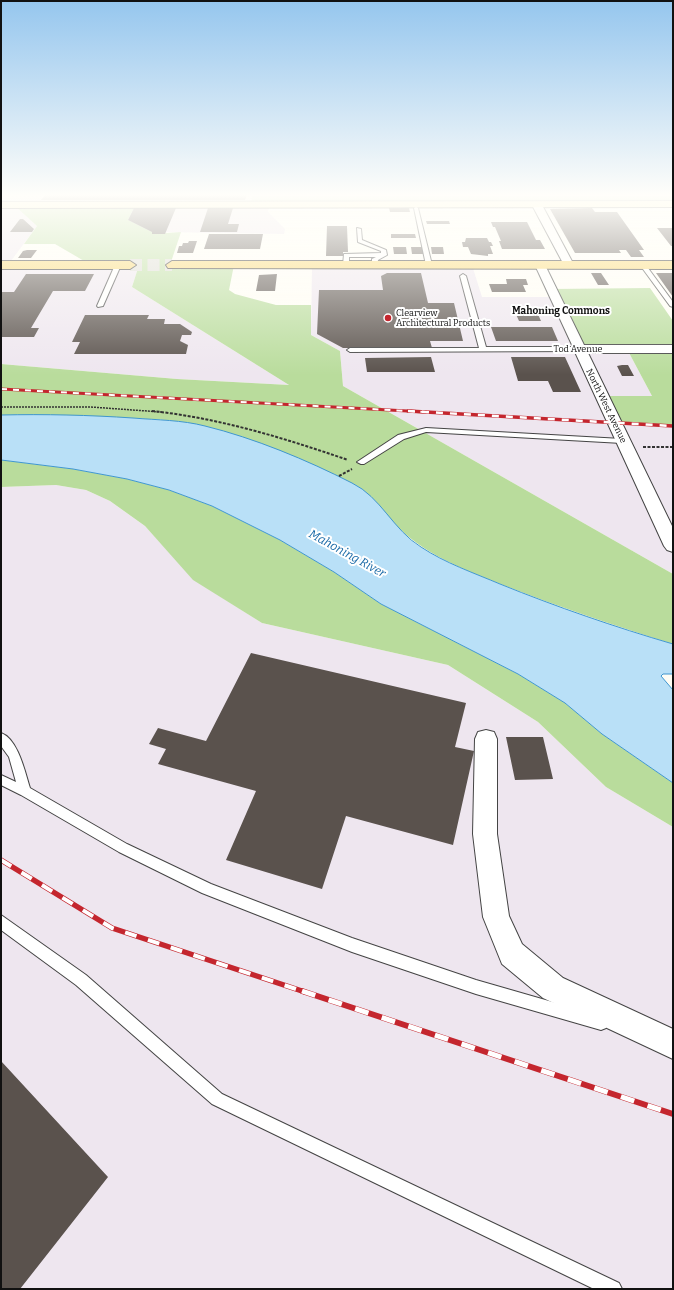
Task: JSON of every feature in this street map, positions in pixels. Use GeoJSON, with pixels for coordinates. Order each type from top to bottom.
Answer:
{"type":"FeatureCollection","features":[{"type":"Feature","properties":{"kind":"main road"},"geometry":{"type":"LineString","coordinates":[[172,265],[673,264]]}},
{"type":"Feature","properties":{"kind":"main road"},"geometry":{"type":"LineString","coordinates":[[1,265],[124,265]]}},
{"type":"Feature","properties":{"kind":"street"},"geometry":{"type":"LineString","coordinates":[[564,255],[569,265]]}},
{"type":"Feature","properties":{"kind":"street","name":"North West Avenue"},"geometry":{"type":"LineString","coordinates":[[540,265],[578,349],[673,546]]}},
{"type":"Feature","properties":{"kind":"street","name":"Tod Avenue"},"geometry":{"type":"LineString","coordinates":[[578,349],[673,348]]}},
{"type":"Feature","properties":{"kind":"street"},"geometry":{"type":"LineString","coordinates":[[486,739],[485,834],[496,917],[512,954],[553,988],[670,1043]]}},
{"type":"Feature","properties":{"kind":"lane"},"geometry":{"type":"LineString","coordinates":[[346,255],[346,265]]}},
{"type":"Feature","properties":{"kind":"lane"},"geometry":{"type":"LineString","coordinates":[[375,265],[375,259],[384,255]]}},
{"type":"Feature","properties":{"kind":"lane"},"geometry":{"type":"LineString","coordinates":[[427,255],[429,265]]}},
{"type":"Feature","properties":{"kind":"lane"},"geometry":{"type":"LineString","coordinates":[[100,306],[124,265]]}},
{"type":"Feature","properties":{"kind":"lane"},"geometry":{"type":"LineString","coordinates":[[643,265],[672,305]]}},
{"type":"Feature","properties":{"kind":"lane"},"geometry":{"type":"LineString","coordinates":[[462,276],[483,349]]}},
{"type":"Feature","properties":{"kind":"lane","name":"Tod Avenue"},"geometry":{"type":"LineString","coordinates":[[350,350],[578,349]]}},
{"type":"Feature","properties":{"kind":"lane"},"geometry":{"type":"LineString","coordinates":[[361,462],[401,438],[426,430],[465,431],[624,444]]}},
{"type":"Feature","properties":{"kind":"lane"},"geometry":{"type":"LineString","coordinates":[[1,738],[14,755],[25,791]]}},
{"type":"Feature","properties":{"kind":"lane"},"geometry":{"type":"LineString","coordinates":[[1,780],[25,791],[123,848],[207,889],[352,945],[469,984],[670,1043]]}},
{"type":"Feature","properties":{"kind":"lane"},"geometry":{"type":"LineString","coordinates":[[1,922],[81,980],[217,1099],[612,1289]]}},
{"type":"Feature","properties":{"kind":"path"},"geometry":{"type":"LineString","coordinates":[[1,407],[74,406],[180,415],[258,432],[353,461]]}},
{"type":"Feature","properties":{"kind":"path"},"geometry":{"type":"LineString","coordinates":[[624,444],[673,447]]}},
{"type":"Feature","properties":{"kind":"shaded area"},"geometry":{"type":"Polygon","coordinates":[[[1,255],[15,255],[8,265],[139,265],[132,287],[289,385],[177,379],[1,364],[1,255]]]}},
{"type":"Feature","properties":{"kind":"shaded area"},"geometry":{"type":"Polygon","coordinates":[[[312,265],[472,265],[482,297],[555,297],[627,349],[652,396],[601,396],[673,427],[673,574],[343,386],[340,351],[311,335],[312,265]]]}},
{"type":"Feature","properties":{"kind":"shaded area"},"geometry":{"type":"Polygon","coordinates":[[[56,485],[86,490],[110,501],[145,526],[194,580],[262,623],[448,665],[538,722],[606,787],[673,827],[673,1289],[1,1289],[1,487],[56,485]]]}},
{"type":"Feature","properties":{"kind":"green space"},"geometry":{"type":"Polygon","coordinates":[[[74,255],[173,255],[170,265],[234,265],[229,290],[235,294],[276,305],[311,305],[311,335],[340,351],[343,386],[673,574],[673,644],[545,601],[444,560],[417,543],[393,522],[204,426],[166,420],[1,415],[1,364],[177,379],[289,385],[132,287],[139,265],[91,265],[74,255]]]}},
{"type":"Feature","properties":{"kind":"green space"},"geometry":{"type":"Polygon","coordinates":[[[650,288],[673,321],[673,427],[614,424],[601,396],[652,396],[627,349],[578,349],[551,289],[650,288]]]}},
{"type":"Feature","properties":{"kind":"green space"},"geometry":{"type":"Polygon","coordinates":[[[1,460],[73,469],[127,479],[169,490],[212,506],[280,540],[334,572],[381,604],[518,674],[565,703],[602,734],[673,783],[673,827],[606,787],[538,722],[448,665],[262,623],[193,580],[145,526],[110,501],[86,490],[56,485],[1,487],[1,460]]]}},
{"type":"Feature","properties":{"kind":"water","name":"Mahoning River"},"geometry":{"type":"Polygon","coordinates":[[[1,415],[84,415],[169,420],[187,422],[224,431],[261,443],[335,474],[362,489],[411,540],[430,553],[450,563],[564,609],[673,644],[673,674],[663,674],[661,676],[673,690],[673,783],[602,734],[565,703],[518,674],[381,604],[334,572],[280,540],[212,506],[169,490],[127,479],[73,469],[1,460],[1,415]]]}},
{"type":"Feature","properties":{"kind":"building"},"geometry":{"type":"Polygon","coordinates":[[[20,255],[33,255],[31,258],[18,258],[20,255]]]}},
{"type":"Feature","properties":{"kind":"building"},"geometry":{"type":"Polygon","coordinates":[[[326,255],[343,255],[343,256],[326,255]]]}},
{"type":"Feature","properties":{"kind":"building"},"geometry":{"type":"Polygon","coordinates":[[[630,255],[643,255],[644,257],[631,257],[630,255]]]}},
{"type":"Feature","properties":{"kind":"building","name":"Clearview Architectural Products"},"geometry":{"type":"Polygon","coordinates":[[[387,273],[421,273],[428,303],[454,303],[463,341],[430,341],[432,348],[343,348],[317,334],[319,290],[383,290],[381,276],[387,273]]]}},
{"type":"Feature","properties":{"kind":"building"},"geometry":{"type":"Polygon","coordinates":[[[591,273],[601,273],[609,285],[598,285],[591,273]]]}},
{"type":"Feature","properties":{"kind":"building"},"geometry":{"type":"Polygon","coordinates":[[[656,273],[673,273],[673,297],[656,273]]]}},
{"type":"Feature","properties":{"kind":"building"},"geometry":{"type":"Polygon","coordinates":[[[26,274],[94,274],[85,291],[53,291],[31,328],[39,328],[34,337],[1,337],[1,292],[14,292],[26,274]]]}},
{"type":"Feature","properties":{"kind":"building"},"geometry":{"type":"Polygon","coordinates":[[[277,274],[275,291],[256,291],[259,275],[277,274]]]}},
{"type":"Feature","properties":{"kind":"building"},"geometry":{"type":"Polygon","coordinates":[[[506,279],[526,279],[528,285],[523,285],[526,292],[492,292],[489,284],[507,284],[506,279]]]}},
{"type":"Feature","properties":{"kind":"building"},"geometry":{"type":"Polygon","coordinates":[[[515,312],[537,312],[541,321],[519,321],[515,312]]]}},
{"type":"Feature","properties":{"kind":"building"},"geometry":{"type":"Polygon","coordinates":[[[85,315],[149,315],[147,319],[165,319],[164,324],[180,324],[192,332],[191,335],[182,335],[180,341],[188,345],[186,354],[74,354],[80,342],[72,342],[85,315]]]}},
{"type":"Feature","properties":{"kind":"building"},"geometry":{"type":"Polygon","coordinates":[[[491,327],[552,327],[558,341],[496,341],[491,327]]]}},
{"type":"Feature","properties":{"kind":"building"},"geometry":{"type":"Polygon","coordinates":[[[431,357],[435,372],[367,372],[365,358],[431,357]]]}},
{"type":"Feature","properties":{"kind":"building"},"geometry":{"type":"Polygon","coordinates":[[[511,357],[565,357],[581,392],[553,392],[548,381],[518,381],[511,357]]]}},
{"type":"Feature","properties":{"kind":"building"},"geometry":{"type":"Polygon","coordinates":[[[628,365],[634,376],[622,376],[617,366],[628,365]]]}},
{"type":"Feature","properties":{"kind":"building"},"geometry":{"type":"Polygon","coordinates":[[[251,653],[466,703],[455,747],[474,751],[453,845],[346,816],[322,889],[226,860],[256,791],[158,764],[166,749],[149,744],[158,728],[206,741],[251,653]]]}},
{"type":"Feature","properties":{"kind":"building"},"geometry":{"type":"Polygon","coordinates":[[[506,737],[543,737],[553,779],[515,780],[506,737]]]}},
{"type":"Feature","properties":{"kind":"building"},"geometry":{"type":"Polygon","coordinates":[[[1,1061],[108,1177],[20,1289],[1,1289],[1,1061]]]}},
{"type":"Feature","properties":{"kind":"tunnel"},"geometry":{"type":"LineString","coordinates":[[130,265],[172,265]]}},
{"type":"Feature","properties":{"kind":"railway"},"geometry":{"type":"LineString","coordinates":[[1,389],[418,412]]}},
{"type":"Feature","properties":{"kind":"railway"},"geometry":{"type":"LineString","coordinates":[[408,411],[418,412]]}},
{"type":"Feature","properties":{"kind":"railway"},"geometry":{"type":"LineString","coordinates":[[418,412],[426,412]]}},
{"type":"Feature","properties":{"kind":"railway"},"geometry":{"type":"LineString","coordinates":[[418,412],[673,426]]}},
{"type":"Feature","properties":{"kind":"railway"},"geometry":{"type":"LineString","coordinates":[[1,860],[112,928],[305,992]]}},
{"type":"Feature","properties":{"kind":"railway"},"geometry":{"type":"LineString","coordinates":[[302,991],[673,1114]]}},
{"type":"Feature","properties":{"kind":"place","name":"Clearview Architectural Products"},"geometry":{"type":"Point","coordinates":[388,318]}},
{"type":"Feature","properties":{"kind":"district","name":"Mahoning Commons"},"geometry":{"type":"Point","coordinates":[561,311]}}]}
